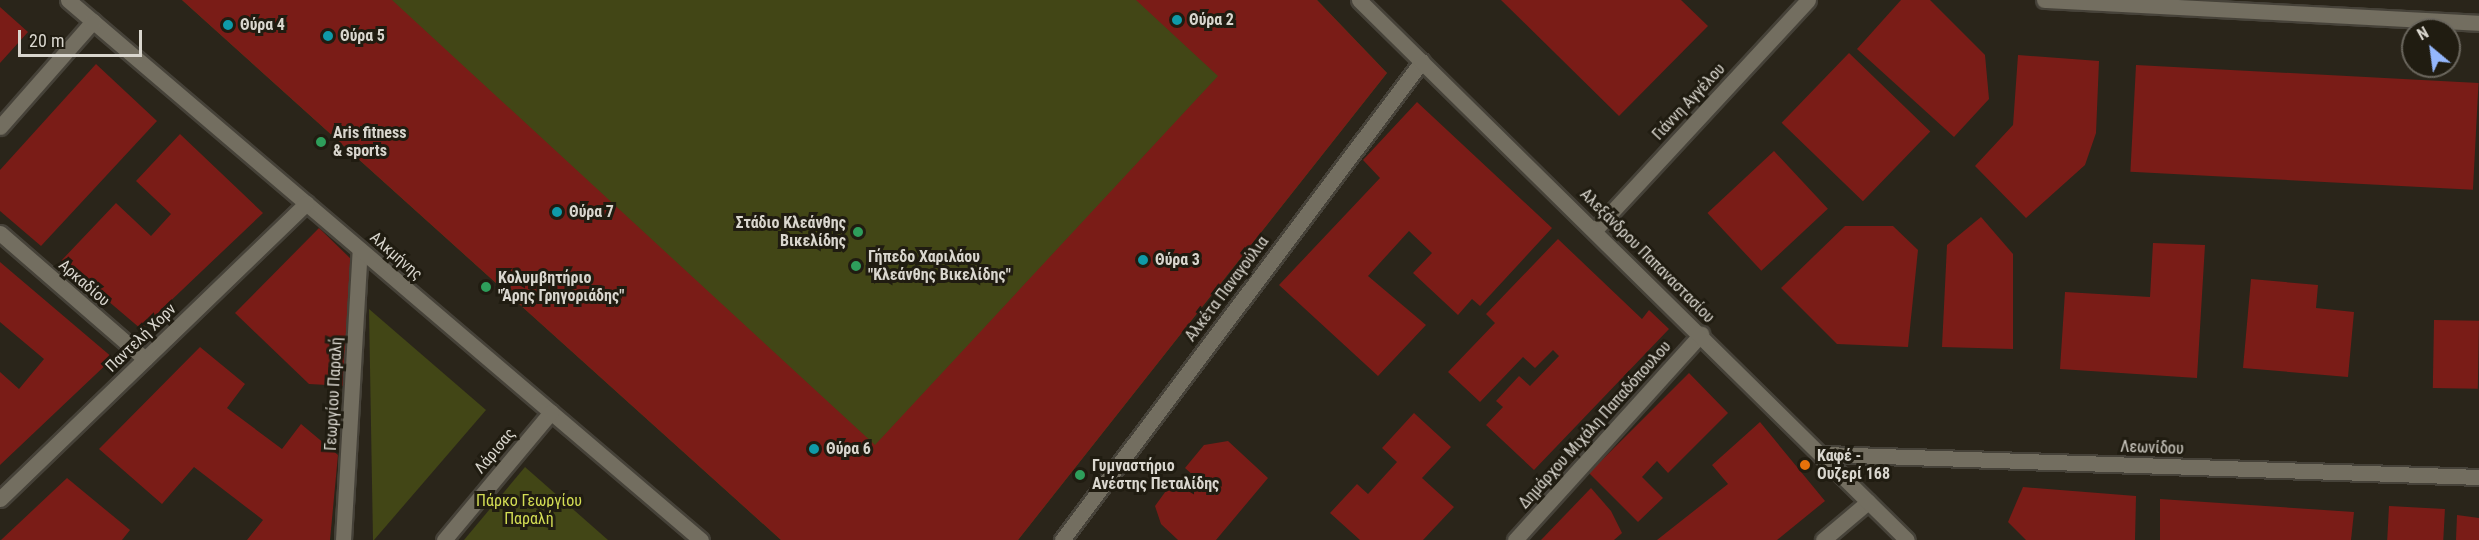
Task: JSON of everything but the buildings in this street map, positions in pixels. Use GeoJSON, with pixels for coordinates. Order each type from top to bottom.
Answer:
{"type":"FeatureCollection","features":[{"type":"Feature","properties":{"kind":"street","name":"Αλκμήνης"},"geometry":{"type":"LineString","coordinates":[[68,0],[701,540]]}},
{"type":"Feature","properties":{"kind":"street","name":"Αλεξάνδρου Παπαναστασίου"},"geometry":{"type":"LineString","coordinates":[[1359,0],[1824,454],[1907,540]]}},
{"type":"Feature","properties":{"kind":"street","name":"Γιάννη Αγγέλου"},"geometry":{"type":"LineString","coordinates":[[1596,230],[1808,0]]}},
{"type":"Feature","properties":{"kind":"street"},"geometry":{"type":"LineString","coordinates":[[2044,0],[2479,23]]}},
{"type":"Feature","properties":{"kind":"street"},"geometry":{"type":"LineString","coordinates":[[0,127],[93,21]]}},
{"type":"Feature","properties":{"kind":"street","name":"Αλκέτα Παναγούλια"},"geometry":{"type":"LineString","coordinates":[[1062,540],[1422,61]]}},
{"type":"Feature","properties":{"kind":"street","name":"Παντελή Χορν"},"geometry":{"type":"LineString","coordinates":[[2,493],[307,203]]}},
{"type":"Feature","properties":{"kind":"street","name":"Αρκαδίου"},"geometry":{"type":"LineString","coordinates":[[0,233],[145,359]]}},
{"type":"Feature","properties":{"kind":"street","name":"Γεωργίου Παραλή"},"geometry":{"type":"LineString","coordinates":[[343,540],[360,249]]}},
{"type":"Feature","properties":{"kind":"street","name":"Δημάρχου Μιχάλη Παπαδόπουλου"},"geometry":{"type":"LineString","coordinates":[[1515,540],[1701,334]]}},
{"type":"Feature","properties":{"kind":"street","name":"Λάρισας"},"geometry":{"type":"LineString","coordinates":[[444,540],[550,412]]}},
{"type":"Feature","properties":{"kind":"street","name":"Λεωνίδου"},"geometry":{"type":"LineString","coordinates":[[1824,454],[2479,477]]}},
{"type":"Feature","properties":{"kind":"street"},"geometry":{"type":"LineString","coordinates":[[1823,540],[1868,502]]}},
{"type":"Feature","properties":{"kind":"green space","name":"Γήπεδο Χαριλάου \"Κλεάνθης Βικελίδης\""},"geometry":{"type":"Polygon","coordinates":[[[182,0],[1317,0],[1387,73],[1018,540],[781,540],[182,0]]]}},
{"type":"Feature","properties":{"kind":"green space"},"geometry":{"type":"Polygon","coordinates":[[[369,309],[486,410],[374,540],[373,540],[369,309]]]}},
{"type":"Feature","properties":{"kind":"green space","name":"Πάρκο Γεωργίου Παραλή"},"geometry":{"type":"Polygon","coordinates":[[[525,467],[608,540],[464,540],[525,467]]]}},
{"type":"Feature","properties":{"kind":"place","name":"Θύρα 2"},"geometry":{"type":"Point","coordinates":[1177,20]}},
{"type":"Feature","properties":{"kind":"place","name":"Θύρα 4"},"geometry":{"type":"Point","coordinates":[228,25]}},
{"type":"Feature","properties":{"kind":"place","name":"Θύρα 5"},"geometry":{"type":"Point","coordinates":[328,36]}},
{"type":"Feature","properties":{"kind":"place","name":"Aris fitness & sports"},"geometry":{"type":"Point","coordinates":[321,142]}},
{"type":"Feature","properties":{"kind":"place","name":"Θύρα 7"},"geometry":{"type":"Point","coordinates":[557,212]}},
{"type":"Feature","properties":{"kind":"place","name":"Στάδιο Κλεάνθης Βικελίδης"},"geometry":{"type":"Point","coordinates":[858,232]}},
{"type":"Feature","properties":{"kind":"place","name":"Θύρα 3"},"geometry":{"type":"Point","coordinates":[1143,260]}},
{"type":"Feature","properties":{"kind":"place","name":"Γήπεδο Χαριλάου \"Κλεάνθης Βικελίδης\""},"geometry":{"type":"Point","coordinates":[856,266]}},
{"type":"Feature","properties":{"kind":"place","name":"Κολυμβητήριο \"Άρης Γρηγοριάδης\""},"geometry":{"type":"Point","coordinates":[486,287]}},
{"type":"Feature","properties":{"kind":"place","name":"Θύρα 6"},"geometry":{"type":"Point","coordinates":[814,449]}},
{"type":"Feature","properties":{"kind":"place","name":"Καφέ - Ουζερί 168"},"geometry":{"type":"Point","coordinates":[1805,465]}},
{"type":"Feature","properties":{"kind":"place","name":"Γυμναστήριο Ανέστης Πεταλίδης"},"geometry":{"type":"Point","coordinates":[1080,475]}}]}
